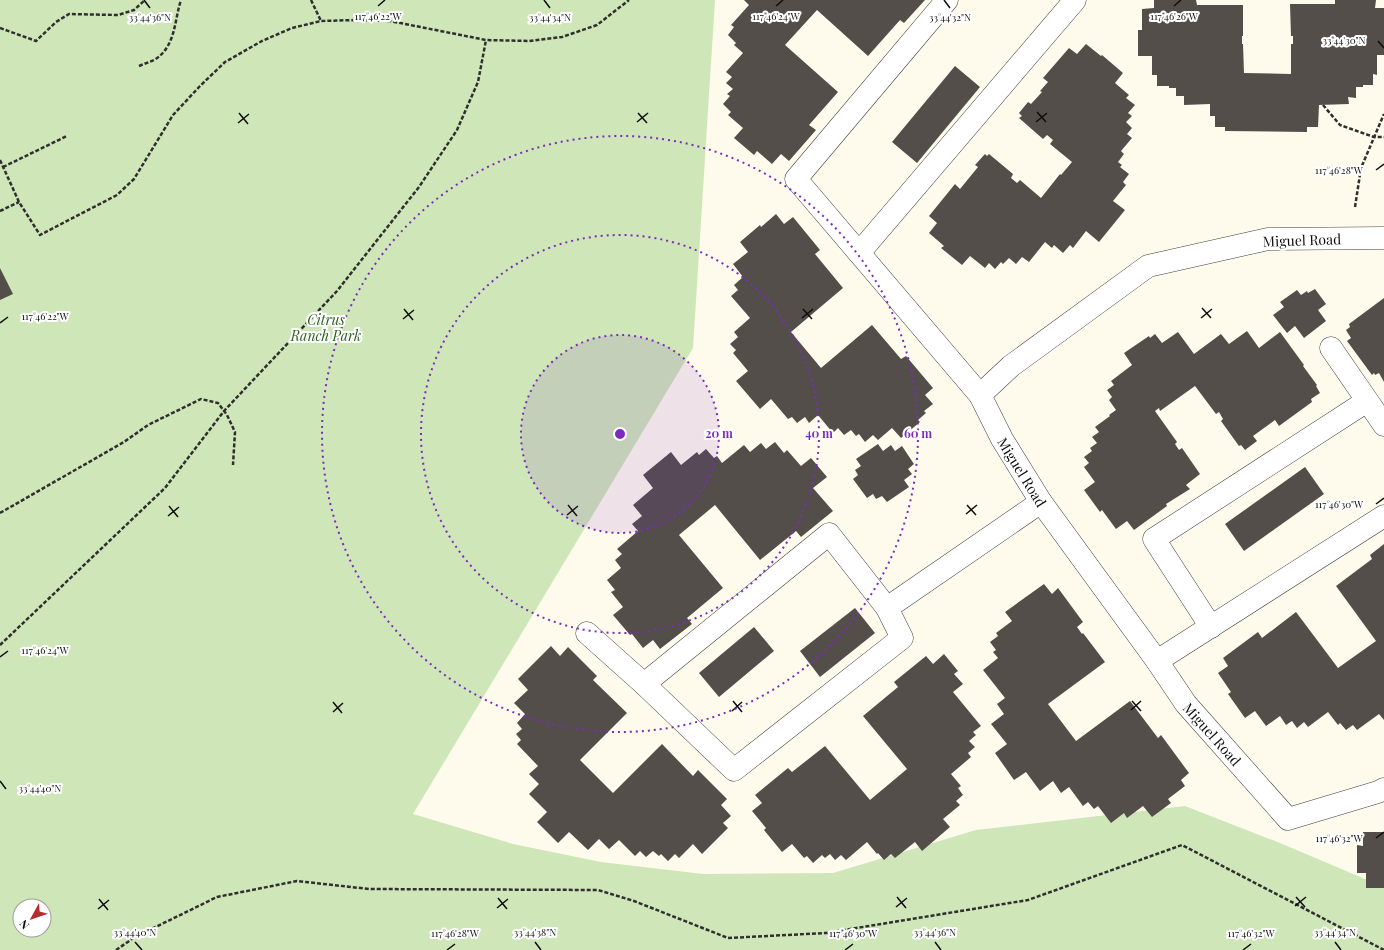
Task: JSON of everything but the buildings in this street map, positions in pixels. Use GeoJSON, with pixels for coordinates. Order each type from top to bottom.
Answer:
{"type":"FeatureCollection","features":[{"type":"Feature","properties":{"kind":"street"},"geometry":{"type":"LineString","coordinates":[[947,0],[796,179],[980,395]]}},
{"type":"Feature","properties":{"kind":"street"},"geometry":{"type":"LineString","coordinates":[[859,253],[1075,0]]}},
{"type":"Feature","properties":{"kind":"street","name":"Miguel Road"},"geometry":{"type":"LineString","coordinates":[[1384,238],[1268,239],[1148,266],[1011,366],[980,395],[1002,439],[1041,502],[1157,661],[1186,704],[1288,819],[1384,789]]}},
{"type":"Feature","properties":{"kind":"street"},"geometry":{"type":"LineString","coordinates":[[1331,348],[1384,426]]}},
{"type":"Feature","properties":{"kind":"street"},"geometry":{"type":"LineString","coordinates":[[1211,627],[1154,540],[1367,401]]}},
{"type":"Feature","properties":{"kind":"street"},"geometry":{"type":"LineString","coordinates":[[887,608],[1041,502]]}},
{"type":"Feature","properties":{"kind":"street"},"geometry":{"type":"LineString","coordinates":[[1157,661],[1384,516]]}},
{"type":"Feature","properties":{"kind":"street"},"geometry":{"type":"LineString","coordinates":[[587,633],[644,684],[734,770],[902,638],[887,608],[829,534],[644,684]]}},
{"type":"Feature","properties":{"kind":"path"},"geometry":{"type":"LineString","coordinates":[[0,28],[36,41],[56,22],[70,14],[118,15],[134,10],[145,0]]}},
{"type":"Feature","properties":{"kind":"path"},"geometry":{"type":"LineString","coordinates":[[139,66],[154,60],[164,52],[171,41],[176,13],[181,0]]}},
{"type":"Feature","properties":{"kind":"path"},"geometry":{"type":"LineString","coordinates":[[311,0],[320,21]]}},
{"type":"Feature","properties":{"kind":"path"},"geometry":{"type":"LineString","coordinates":[[0,160],[19,202],[40,236],[117,195],[134,179],[173,115],[225,62],[262,41],[292,28],[320,21],[390,20],[486,40],[529,41],[567,36],[597,25],[629,0]]}},
{"type":"Feature","properties":{"kind":"path"},"geometry":{"type":"LineString","coordinates":[[0,645],[165,488],[224,411],[337,291],[419,187],[457,130],[478,82],[486,40]]}},
{"type":"Feature","properties":{"kind":"path"},"geometry":{"type":"LineString","coordinates":[[1323,105],[1340,125],[1374,137],[1384,137]]}},
{"type":"Feature","properties":{"kind":"path"},"geometry":{"type":"LineString","coordinates":[[1355,207],[1361,168],[1384,114]]}},
{"type":"Feature","properties":{"kind":"path"},"geometry":{"type":"LineString","coordinates":[[3,167],[67,136]]}},
{"type":"Feature","properties":{"kind":"path"},"geometry":{"type":"LineString","coordinates":[[0,212],[19,202]]}},
{"type":"Feature","properties":{"kind":"path"},"geometry":{"type":"LineString","coordinates":[[0,513],[124,442],[148,425],[201,400],[218,403],[227,415],[235,432],[233,465]]}},
{"type":"Feature","properties":{"kind":"path"},"geometry":{"type":"LineString","coordinates":[[116,950],[135,937],[217,897],[297,881],[369,889],[598,890],[634,902],[728,938],[826,933],[1028,900],[1182,845],[1384,950]]}},
{"type":"Feature","properties":{"kind":"green space","name":"Citrus Ranch Park"},"geometry":{"type":"Polygon","coordinates":[[[0,0],[715,0],[693,348],[413,814],[513,844],[601,862],[703,874],[833,873],[976,830],[1185,806],[1280,843],[1384,887],[1384,950],[0,950],[0,0]]]}}]}
